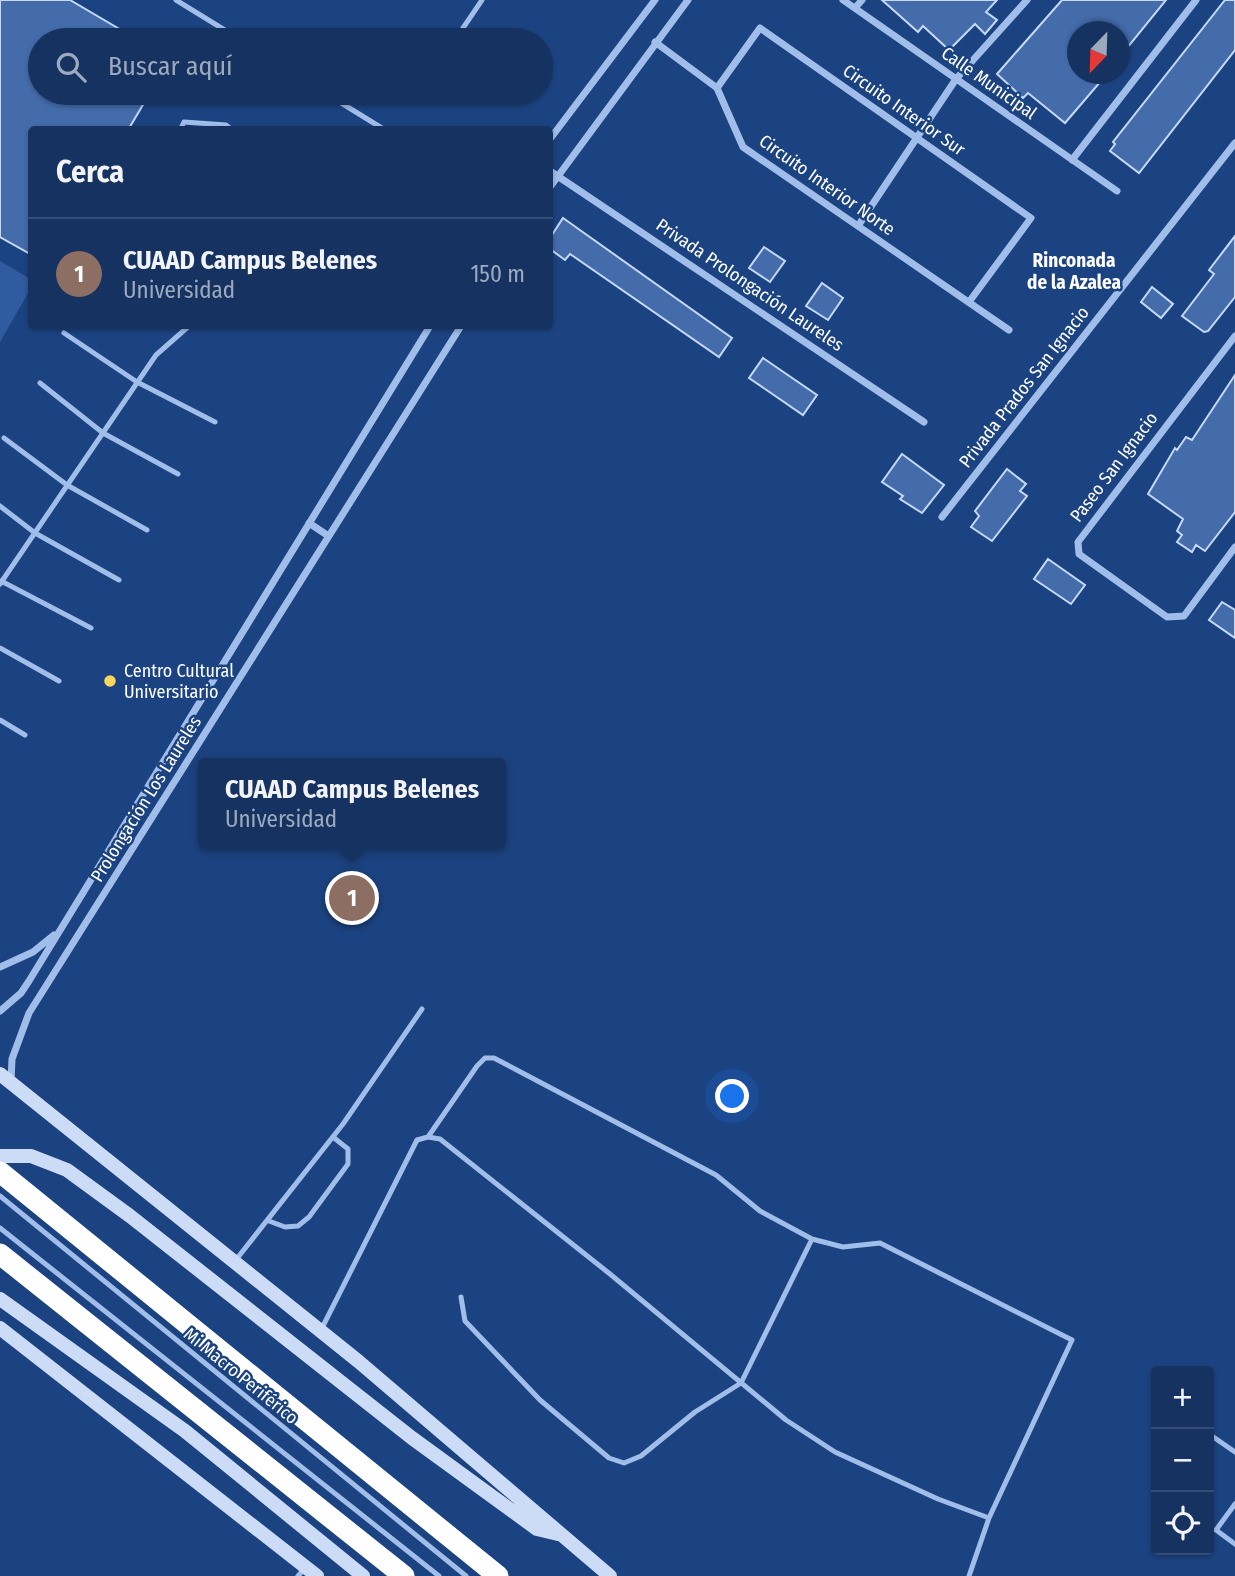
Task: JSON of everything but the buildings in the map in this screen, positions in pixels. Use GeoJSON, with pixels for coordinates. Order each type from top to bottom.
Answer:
{"type":"FeatureCollection","features":[{"type":"Feature","properties":{"kind":"highway"},"geometry":{"type":"LineString","coordinates":[[0,1172],[498,1576]]}},
{"type":"Feature","properties":{"kind":"highway"},"geometry":{"type":"LineString","coordinates":[[0,1254],[404,1576]]}},
{"type":"Feature","properties":{"kind":"main road"},"geometry":{"type":"LineString","coordinates":[[6,1078],[321,1331],[610,1576]]}},
{"type":"Feature","properties":{"kind":"main road"},"geometry":{"type":"LineString","coordinates":[[0,1156],[31,1156],[67,1170],[496,1500],[537,1529],[563,1536]]}},
{"type":"Feature","properties":{"kind":"main road"},"geometry":{"type":"LineString","coordinates":[[0,1299],[185,1431],[363,1576]]}},
{"type":"Feature","properties":{"kind":"main road"},"geometry":{"type":"LineString","coordinates":[[0,1328],[307,1573]]}},
{"type":"Feature","properties":{"kind":"street"},"geometry":{"type":"LineString","coordinates":[[553,135],[655,0]]}},
{"type":"Feature","properties":{"kind":"street"},"geometry":{"type":"LineString","coordinates":[[553,173],[688,0]]}},
{"type":"Feature","properties":{"kind":"street","name":"Calle Municipal"},"geometry":{"type":"LineString","coordinates":[[843,0],[1117,191]]}},
{"type":"Feature","properties":{"kind":"street"},"geometry":{"type":"LineString","coordinates":[[855,8],[862,0]]}},
{"type":"Feature","properties":{"kind":"street"},"geometry":{"type":"LineString","coordinates":[[858,226],[956,79],[1027,0]]}},
{"type":"Feature","properties":{"kind":"street"},"geometry":{"type":"LineString","coordinates":[[1072,160],[1196,0]]}},
{"type":"Feature","properties":{"kind":"street","name":"Circuito Interior Sur"},"geometry":{"type":"LineString","coordinates":[[717,88],[760,28],[1031,218],[969,302]]}},
{"type":"Feature","properties":{"kind":"street","name":"Circuito Interior Norte"},"geometry":{"type":"LineString","coordinates":[[655,42],[717,88],[743,147],[1009,330]]}},
{"type":"Feature","properties":{"kind":"street","name":"Privada Prados San Ignacio"},"geometry":{"type":"LineString","coordinates":[[942,517],[1235,143]]}},
{"type":"Feature","properties":{"kind":"street","name":"Privada Prolongación Laureles"},"geometry":{"type":"LineString","coordinates":[[553,173],[924,422]]}},
{"type":"Feature","properties":{"kind":"street","name":"Prolongación Los Laureles"},"geometry":{"type":"LineString","coordinates":[[0,1011],[21,993],[29,981],[427,329]]}},
{"type":"Feature","properties":{"kind":"street","name":"Prolongación Los Laureles"},"geometry":{"type":"LineString","coordinates":[[6,1078],[19,1036],[44,990],[327,535],[459,329]]}},
{"type":"Feature","properties":{"kind":"street","name":"Paseo San Ignacio"},"geometry":{"type":"LineString","coordinates":[[1235,336],[1078,542],[1079,554],[1167,617],[1184,616],[1235,547]]}},
{"type":"Feature","properties":{"kind":"street"},"geometry":{"type":"LineString","coordinates":[[309,523],[327,535]]}},
{"type":"Feature","properties":{"kind":"street"},"geometry":{"type":"LineString","coordinates":[[0,967],[33,952],[60,930]]}},
{"type":"Feature","properties":{"kind":"street"},"geometry":{"type":"LineString","coordinates":[[29,981],[44,990]]}},
{"type":"Feature","properties":{"kind":"lane"},"geometry":{"type":"LineString","coordinates":[[176,0],[222,28]]}},
{"type":"Feature","properties":{"kind":"lane"},"geometry":{"type":"LineString","coordinates":[[463,28],[482,0]]}},
{"type":"Feature","properties":{"kind":"lane"},"geometry":{"type":"LineString","coordinates":[[345,105],[379,126]]}},
{"type":"Feature","properties":{"kind":"lane"},"geometry":{"type":"LineString","coordinates":[[182,126],[184,122],[213,126]]}},
{"type":"Feature","properties":{"kind":"lane"},"geometry":{"type":"LineString","coordinates":[[92,628],[1,582],[156,355],[186,329]]}},
{"type":"Feature","properties":{"kind":"lane"},"geometry":{"type":"LineString","coordinates":[[64,333],[137,382],[215,422]]}},
{"type":"Feature","properties":{"kind":"lane"},"geometry":{"type":"LineString","coordinates":[[40,383],[103,433],[178,474]]}},
{"type":"Feature","properties":{"kind":"lane"},"geometry":{"type":"LineString","coordinates":[[4,438],[67,485],[147,530]]}},
{"type":"Feature","properties":{"kind":"lane"},"geometry":{"type":"LineString","coordinates":[[0,506],[35,533],[119,580]]}},
{"type":"Feature","properties":{"kind":"lane"},"geometry":{"type":"LineString","coordinates":[[0,648],[59,681]]}},
{"type":"Feature","properties":{"kind":"lane"},"geometry":{"type":"LineString","coordinates":[[0,720],[25,735]]}},
{"type":"Feature","properties":{"kind":"lane"},"geometry":{"type":"LineString","coordinates":[[235,1261],[269,1221],[332,1137],[422,1009]]}},
{"type":"Feature","properties":{"kind":"lane"},"geometry":{"type":"LineString","coordinates":[[428,1137],[477,1066],[485,1058],[494,1058],[716,1175],[760,1211],[812,1239],[843,1247],[880,1243],[1072,1340],[989,1518],[969,1576]]}},
{"type":"Feature","properties":{"kind":"lane"},"geometry":{"type":"LineString","coordinates":[[269,1221],[285,1227],[298,1226],[309,1217],[348,1164],[348,1149],[332,1137]]}},
{"type":"Feature","properties":{"kind":"lane"},"geometry":{"type":"LineString","coordinates":[[321,1331],[417,1140],[428,1137],[440,1139],[610,1274],[786,1420],[835,1452],[938,1499],[989,1518]]}},
{"type":"Feature","properties":{"kind":"lane","name":"Mi Macro Periférico"},"geometry":{"type":"LineString","coordinates":[[0,1196],[466,1576]]}},
{"type":"Feature","properties":{"kind":"lane","name":"Mi Macro Periférico"},"geometry":{"type":"LineString","coordinates":[[0,1228],[439,1576]]}},
{"type":"Feature","properties":{"kind":"lane"},"geometry":{"type":"LineString","coordinates":[[461,1297],[465,1321],[541,1400],[615,1461],[624,1463],[641,1456],[695,1412],[741,1383],[812,1239]]}},
{"type":"Feature","properties":{"kind":"lane"},"geometry":{"type":"LineString","coordinates":[[1214,1437],[1235,1452]]}},
{"type":"Feature","properties":{"kind":"lane"},"geometry":{"type":"LineString","coordinates":[[1235,1504],[1216,1530],[1235,1544]]}},
{"type":"Feature","properties":{"kind":"shaded area"},"geometry":{"type":"Polygon","coordinates":[[[0,261],[28,278],[28,293],[0,342],[0,261]]]}},
{"type":"Feature","properties":{"kind":"place","name":"Centro Cultural Universitario"},"geometry":{"type":"Point","coordinates":[110,681]}},
{"type":"Feature","properties":{"kind":"place","name":"CUAAD Campus Belenes"},"geometry":{"type":"Point","coordinates":[352,898]}},
{"type":"Feature","properties":{"kind":"district","name":"Rinconada de la Azalea"},"geometry":{"type":"Point","coordinates":[1074,271]}}]}
